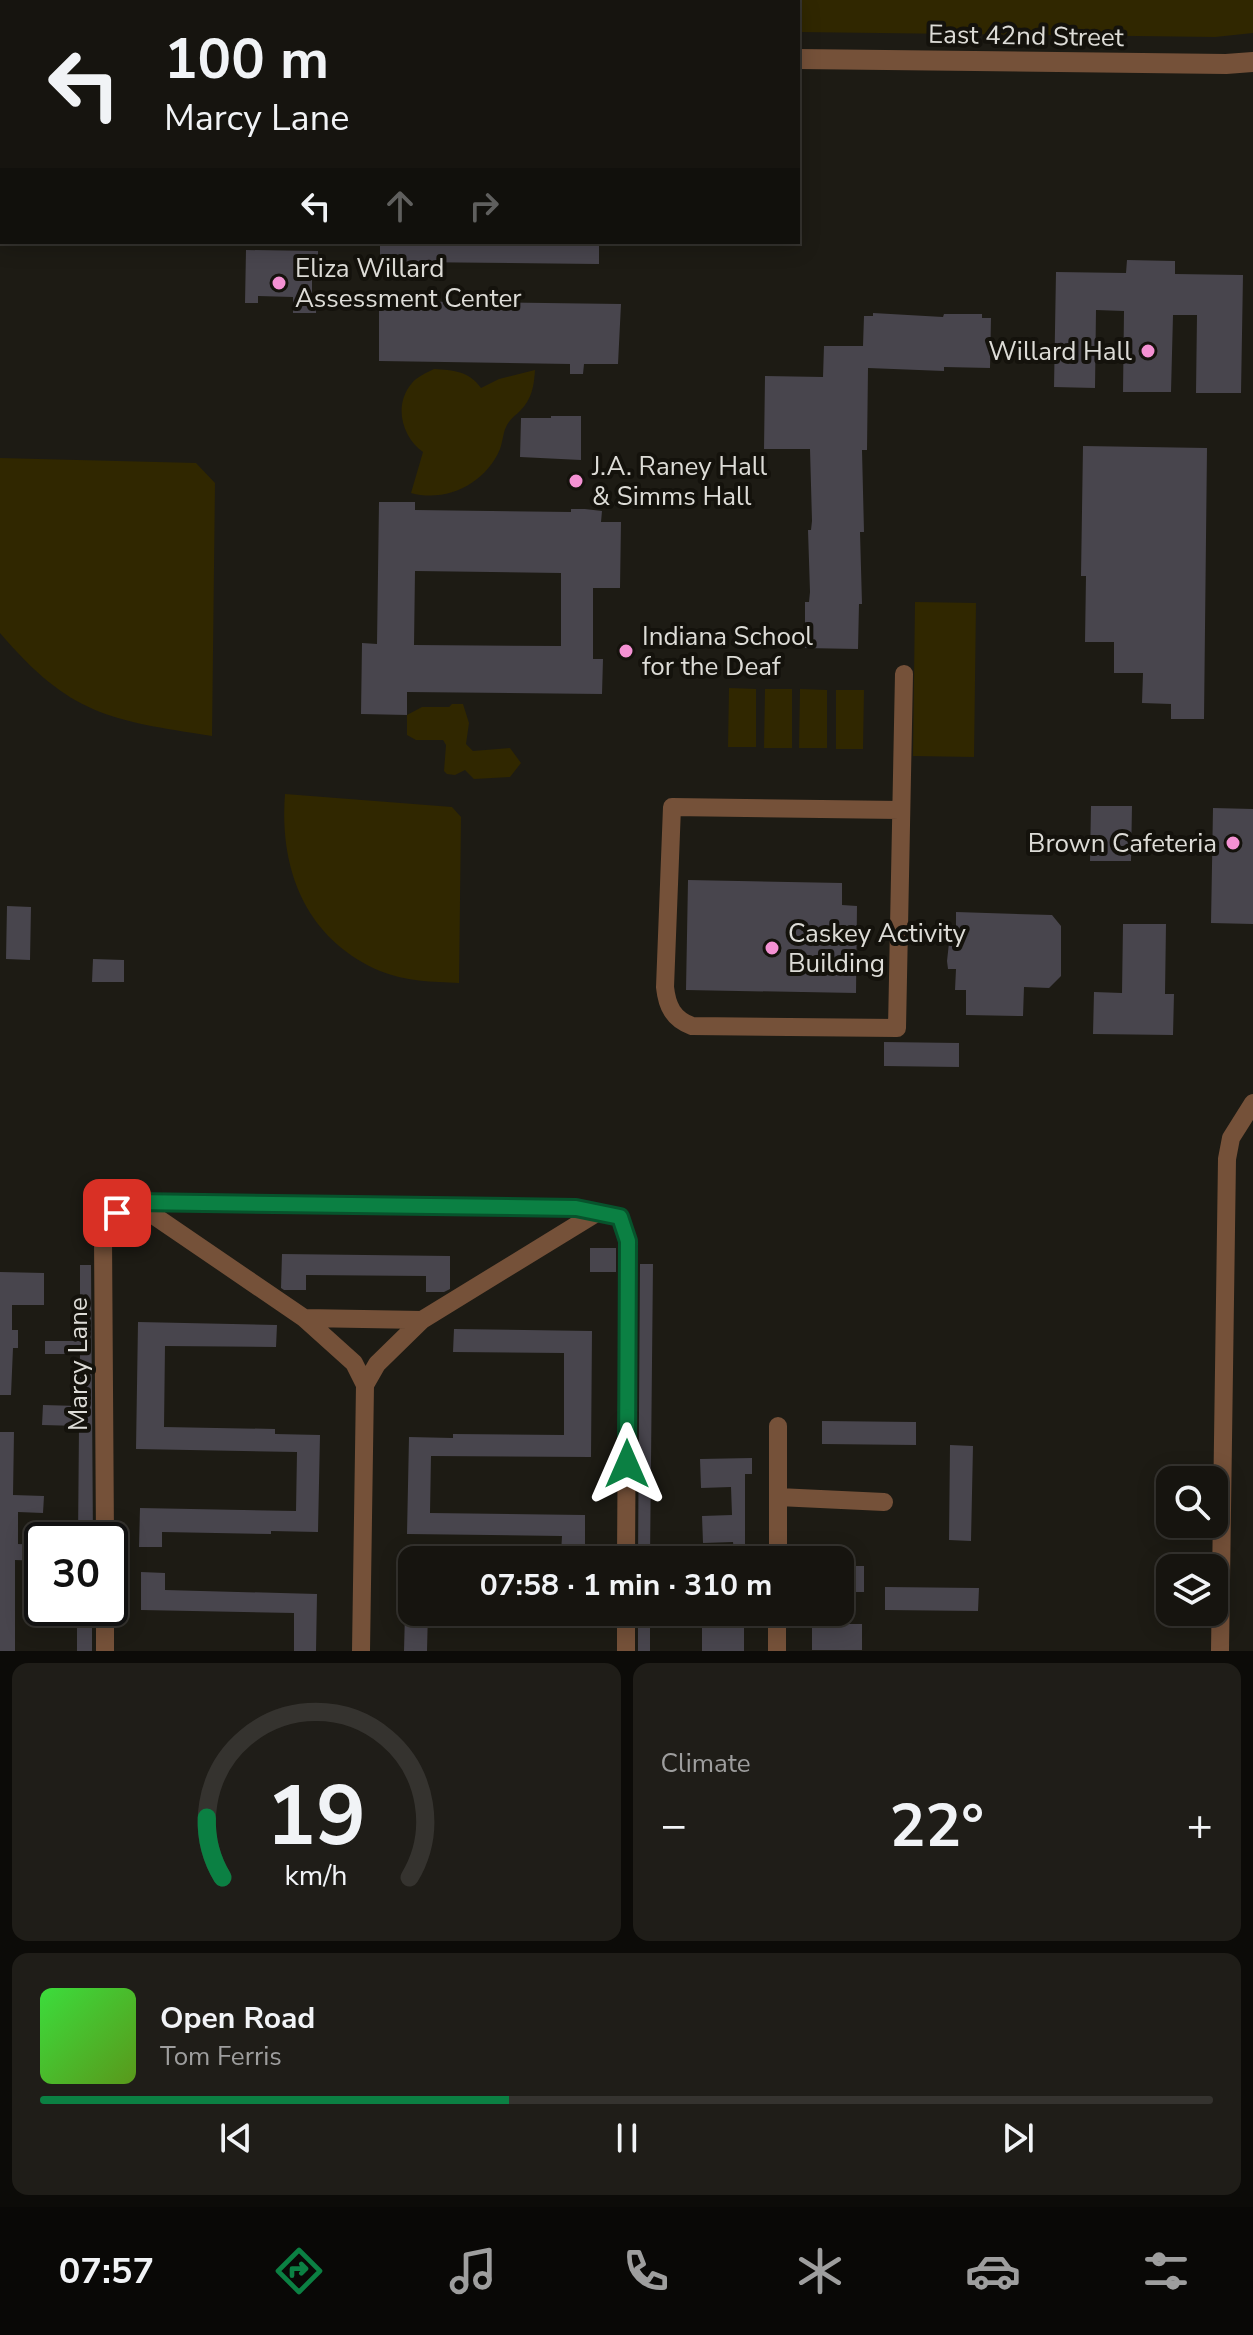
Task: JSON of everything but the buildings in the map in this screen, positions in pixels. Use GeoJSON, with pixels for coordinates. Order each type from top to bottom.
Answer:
{"type":"FeatureCollection","features":[{"type":"Feature","properties":{"kind":"street","name":"East 42nd Street"},"geometry":{"type":"LineString","coordinates":[[800,59],[1253,62]]}},
{"type":"Feature","properties":{"kind":"street"},"geometry":{"type":"LineString","coordinates":[[900,810],[672,807],[665,987],[667,1004],[680,1022],[692,1026],[897,1028],[904,674]]}},
{"type":"Feature","properties":{"kind":"street"},"geometry":{"type":"LineString","coordinates":[[1220,1651],[1227,1159],[1231,1138],[1253,1103]]}},
{"type":"Feature","properties":{"kind":"street"},"geometry":{"type":"LineString","coordinates":[[134,1202],[576,1208],[620,1217],[628,1241],[626,1546]]}},
{"type":"Feature","properties":{"kind":"street"},"geometry":{"type":"LineString","coordinates":[[134,1202],[304,1318],[354,1363],[365,1385],[361,1651]]}},
{"type":"Feature","properties":{"kind":"street","name":"Marcy Lane"},"geometry":{"type":"LineString","coordinates":[[105,1522],[103,1237],[117,1213],[134,1202]]}},
{"type":"Feature","properties":{"kind":"street"},"geometry":{"type":"LineString","coordinates":[[365,1385],[377,1364],[422,1320],[598,1212]]}},
{"type":"Feature","properties":{"kind":"street"},"geometry":{"type":"LineString","coordinates":[[304,1318],[422,1320]]}},
{"type":"Feature","properties":{"kind":"street"},"geometry":{"type":"LineString","coordinates":[[778,1426],[778,1546]]}},
{"type":"Feature","properties":{"kind":"street"},"geometry":{"type":"LineString","coordinates":[[778,1497],[884,1502]]}},
{"type":"Feature","properties":{"kind":"street"},"geometry":{"type":"LineString","coordinates":[[105,1626],[105,1651]]}},
{"type":"Feature","properties":{"kind":"street"},"geometry":{"type":"LineString","coordinates":[[626,1626],[626,1651]]}},
{"type":"Feature","properties":{"kind":"street"},"geometry":{"type":"LineString","coordinates":[[777,1626],[777,1651]]}},
{"type":"Feature","properties":{"kind":"shaded area"},"geometry":{"type":"Polygon","coordinates":[[[800,0],[1253,0],[1253,33],[1215,37],[800,32],[800,0]]]}},
{"type":"Feature","properties":{"kind":"shaded area"},"geometry":{"type":"Polygon","coordinates":[[[434,369],[466,375],[481,388],[499,379],[535,370],[530,397],[508,423],[500,449],[485,472],[464,488],[425,495],[411,493],[423,452],[405,429],[402,411],[406,392],[412,383],[434,369]]]}},
{"type":"Feature","properties":{"kind":"shaded area"},"geometry":{"type":"Polygon","coordinates":[[[0,458],[196,463],[215,483],[212,736],[145,725],[94,709],[48,681],[0,633],[0,458]]]}},
{"type":"Feature","properties":{"kind":"shaded area"},"geometry":{"type":"Polygon","coordinates":[[[915,602],[976,603],[974,757],[913,756],[915,602]]]}},
{"type":"Feature","properties":{"kind":"shaded area"},"geometry":{"type":"Polygon","coordinates":[[[729,688],[756,689],[756,747],[728,747],[729,688]]]}},
{"type":"Feature","properties":{"kind":"shaded area"},"geometry":{"type":"Polygon","coordinates":[[[765,689],[792,689],[792,748],[764,748],[765,689]]]}},
{"type":"Feature","properties":{"kind":"shaded area"},"geometry":{"type":"Polygon","coordinates":[[[800,689],[827,690],[827,748],[799,748],[800,689]]]}},
{"type":"Feature","properties":{"kind":"shaded area"},"geometry":{"type":"Polygon","coordinates":[[[836,690],[864,690],[863,749],[836,749],[836,690]]]}},
{"type":"Feature","properties":{"kind":"shaded area"},"geometry":{"type":"Polygon","coordinates":[[[463,704],[469,723],[466,744],[473,751],[510,748],[521,763],[510,777],[474,779],[465,770],[455,775],[447,774],[444,771],[446,745],[443,740],[416,740],[407,735],[407,715],[422,707],[449,707],[463,704]]]}},
{"type":"Feature","properties":{"kind":"shaded area"},"geometry":{"type":"Polygon","coordinates":[[[285,794],[452,807],[461,817],[459,983],[399,977],[380,971],[333,941],[302,899],[293,875],[284,822],[285,794]]]}},
{"type":"Feature","properties":{"kind":"place","name":"Eliza Willard Assessment Center"},"geometry":{"type":"Point","coordinates":[279,283]}},
{"type":"Feature","properties":{"kind":"place","name":"Willard Hall"},"geometry":{"type":"Point","coordinates":[1148,351]}},
{"type":"Feature","properties":{"kind":"place","name":"J.A. Raney Hall & Simms Hall"},"geometry":{"type":"Point","coordinates":[576,481]}},
{"type":"Feature","properties":{"kind":"place","name":"Indiana School for the Deaf"},"geometry":{"type":"Point","coordinates":[626,651]}},
{"type":"Feature","properties":{"kind":"place","name":"Brown Cafeteria"},"geometry":{"type":"Point","coordinates":[1233,843]}},
{"type":"Feature","properties":{"kind":"place","name":"Caskey Activity Building"},"geometry":{"type":"Point","coordinates":[772,948]}},
{"type":"Feature","properties":{"kind":"route"},"geometry":{"type":"LineString","coordinates":[[117,1213],[134,1202],[576,1208],[620,1217],[628,1241],[627,1464]]}}]}
